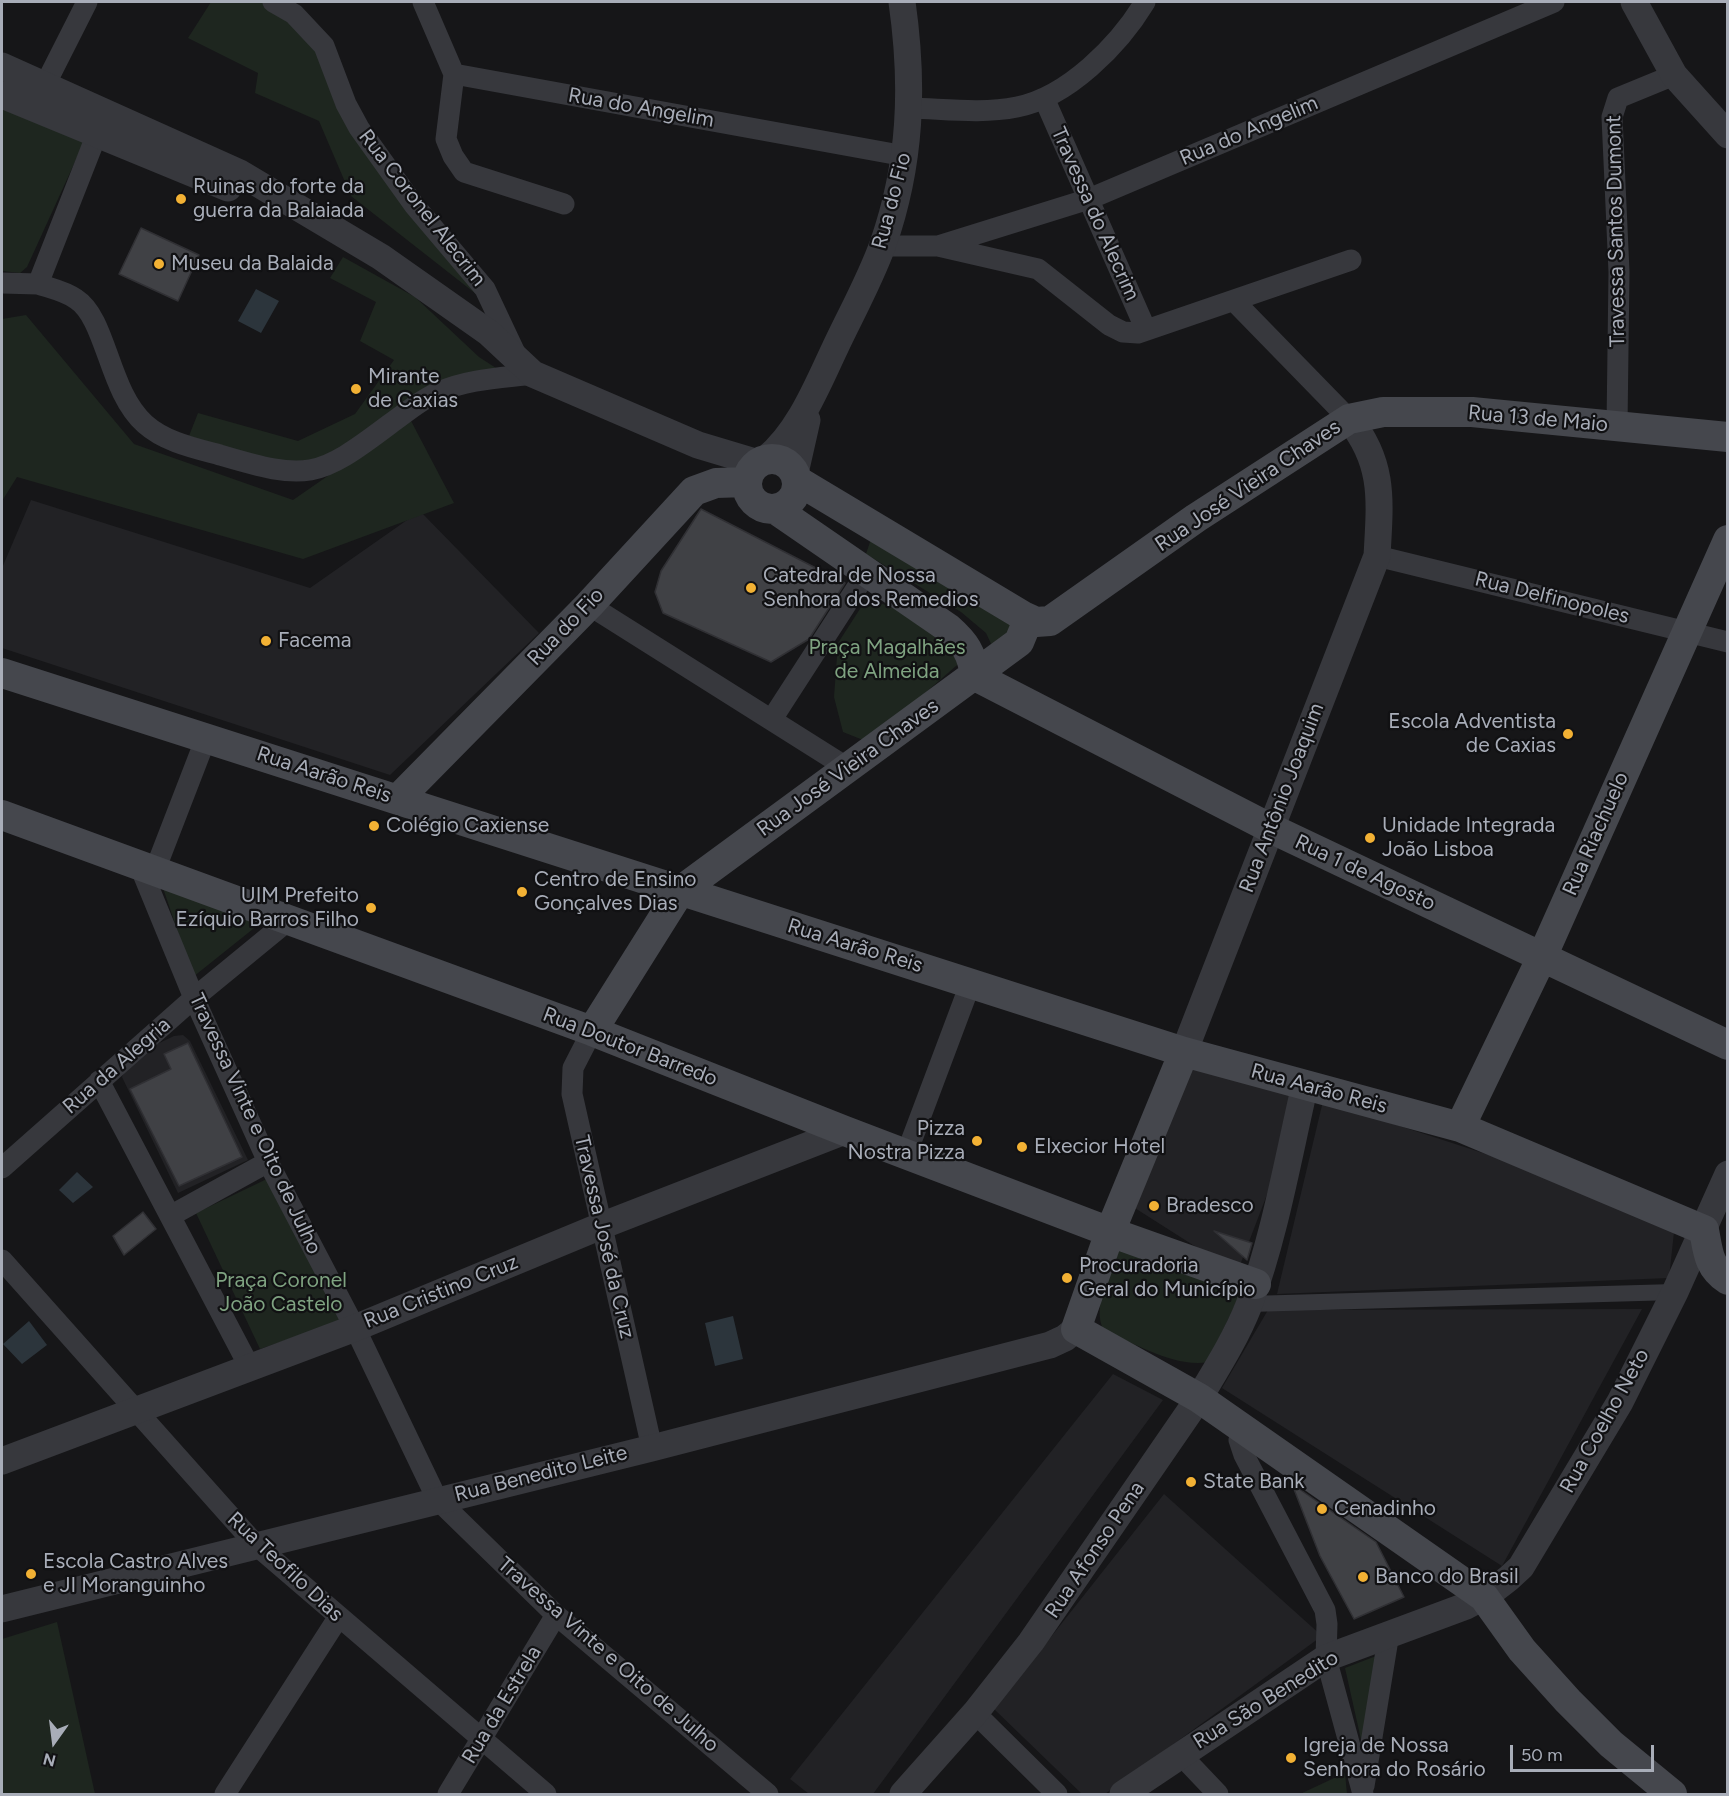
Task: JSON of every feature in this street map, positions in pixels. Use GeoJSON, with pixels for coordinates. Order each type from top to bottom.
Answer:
{"type":"FeatureCollection","features":[{"type":"Feature","properties":{"kind":"main road","name":"Rua 13 de Maio"},"geometry":{"type":"LineString","coordinates":[[1349,419],[1383,412],[1421,410],[1472,412],[1728,437]]}},
{"type":"Feature","properties":{"kind":"main road","name":"Rua José Vieira Chaves"},"geometry":{"type":"LineString","coordinates":[[1025,617],[1036,622],[1050,621],[1196,518],[1349,419]]}},
{"type":"Feature","properties":{"kind":"main road"},"geometry":{"type":"LineString","coordinates":[[796,477],[797,489],[790,502],[775,509],[767,509],[753,501],[749,494],[754,470],[783,461],[796,477],[1025,617]]}},
{"type":"Feature","properties":{"kind":"main road","name":"Rua do Fio"},"geometry":{"type":"LineString","coordinates":[[398,798],[589,605],[694,491],[754,470]]}},
{"type":"Feature","properties":{"kind":"main road"},"geometry":{"type":"LineString","coordinates":[[775,509],[932,616],[966,643],[973,658],[975,676]]}},
{"type":"Feature","properties":{"kind":"main road","name":"Rua Riachuelo"},"geometry":{"type":"LineString","coordinates":[[1460,1127],[1542,957],[1685,631],[1728,540]]}},
{"type":"Feature","properties":{"kind":"main road","name":"Rua José Vieira Chaves"},"geometry":{"type":"LineString","coordinates":[[592,1031],[680,891],[1019,642],[1026,626],[1025,617]]}},
{"type":"Feature","properties":{"kind":"main road","name":"Rua Aarão Reis"},"geometry":{"type":"LineString","coordinates":[[2,673],[398,798],[1184,1052],[1460,1127],[1704,1230]]}},
{"type":"Feature","properties":{"kind":"main road","name":"Rua 1 de Agosto"},"geometry":{"type":"LineString","coordinates":[[975,676],[1270,828],[1728,1045]]}},
{"type":"Feature","properties":{"kind":"main road","name":"Rua Doutor Barredo"},"geometry":{"type":"LineString","coordinates":[[2,815],[592,1031],[844,1131],[1110,1232],[1252,1294]]}},
{"type":"Feature","properties":{"kind":"main road","name":"Rua Antônio Joaquim"},"geometry":{"type":"LineString","coordinates":[[1076,1329],[1110,1232],[1184,1052]]}},
{"type":"Feature","properties":{"kind":"main road"},"geometry":{"type":"LineString","coordinates":[[1704,1230],[1709,1259],[1716,1272],[1728,1280]]}},
{"type":"Feature","properties":{"kind":"main road"},"geometry":{"type":"LineString","coordinates":[[1076,1329],[1199,1398],[1243,1428],[1475,1602],[1522,1650],[1562,1707],[1642,1794]]}},
{"type":"Feature","properties":{"kind":"main road"},"geometry":{"type":"LineString","coordinates":[[1562,1707],[1672,1794]]}},
{"type":"Feature","properties":{"kind":"street"},"geometry":{"type":"LineString","coordinates":[[45,85],[87,2]]}},
{"type":"Feature","properties":{"kind":"street","name":"Rua Coronel Alecrim"},"geometry":{"type":"LineString","coordinates":[[273,2],[294,14],[324,46],[346,104],[359,128],[414,205],[484,289],[527,370]]}},
{"type":"Feature","properties":{"kind":"street"},"geometry":{"type":"LineString","coordinates":[[423,2],[454,74],[446,139],[453,156],[464,172],[564,204]]}},
{"type":"Feature","properties":{"kind":"street","name":"Rua do Fio"},"geometry":{"type":"LineString","coordinates":[[754,470],[788,436],[817,387],[882,246],[905,156],[911,108],[902,2]]}},
{"type":"Feature","properties":{"kind":"street"},"geometry":{"type":"LineString","coordinates":[[911,108],[985,110],[1017,107],[1044,98],[1094,65],[1117,40],[1145,2]]}},
{"type":"Feature","properties":{"kind":"street","name":"Rua do Angelim"},"geometry":{"type":"LineString","coordinates":[[938,246],[1089,199],[1554,2]]}},
{"type":"Feature","properties":{"kind":"street"},"geometry":{"type":"LineString","coordinates":[[1634,2],[1674,75],[1723,122]]}},
{"type":"Feature","properties":{"kind":"street"},"geometry":{"type":"LineString","coordinates":[[2,66],[45,85],[101,123],[336,233],[381,257],[479,327],[527,370],[754,470]]}},
{"type":"Feature","properties":{"kind":"street","name":"Rua do Angelim"},"geometry":{"type":"LineString","coordinates":[[454,74],[905,156]]}},
{"type":"Feature","properties":{"kind":"street","name":"Travessa Santos Dumont"},"geometry":{"type":"LineString","coordinates":[[1617,426],[1619,272],[1612,117],[1618,98],[1674,75]]}},
{"type":"Feature","properties":{"kind":"street"},"geometry":{"type":"LineString","coordinates":[[2,95],[101,123]]}},
{"type":"Feature","properties":{"kind":"street","name":"Travessa do Alecrim"},"geometry":{"type":"LineString","coordinates":[[1044,98],[1146,330]]}},
{"type":"Feature","properties":{"kind":"street"},"geometry":{"type":"LineString","coordinates":[[38,284],[101,123]]}},
{"type":"Feature","properties":{"kind":"street"},"geometry":{"type":"LineString","coordinates":[[882,246],[938,246],[1038,269],[1108,325],[1123,332],[1146,330],[1351,260]]}},
{"type":"Feature","properties":{"kind":"street"},"geometry":{"type":"LineString","coordinates":[[2,283],[38,284],[75,297],[85,306],[93,319],[129,408],[146,425],[182,444],[267,469],[304,472],[319,470],[344,458],[420,402],[440,391],[527,370]]}},
{"type":"Feature","properties":{"kind":"street","name":"Rua Antônio Joaquim"},"geometry":{"type":"LineString","coordinates":[[1184,1052],[1377,556],[1380,490],[1374,461],[1365,439],[1349,419],[1234,301]]}},
{"type":"Feature","properties":{"kind":"street","name":"Rua do Fio"},"geometry":{"type":"LineString","coordinates":[[796,477],[801,438],[817,387]]}},
{"type":"Feature","properties":{"kind":"street","name":"Rua Delfinopoles"},"geometry":{"type":"LineString","coordinates":[[1377,556],[1728,642]]}},
{"type":"Feature","properties":{"kind":"street"},"geometry":{"type":"LineString","coordinates":[[772,719],[867,572]]}},
{"type":"Feature","properties":{"kind":"street"},"geometry":{"type":"LineString","coordinates":[[589,605],[846,767]]}},
{"type":"Feature","properties":{"kind":"street"},"geometry":{"type":"LineString","coordinates":[[147,867],[206,738]]}},
{"type":"Feature","properties":{"kind":"street","name":"Travessa Vinte e Oito de Julho"},"geometry":{"type":"LineString","coordinates":[[147,867],[194,998],[268,1162],[355,1328],[437,1500],[556,1615],[768,1794]]}},
{"type":"Feature","properties":{"kind":"street","name":"Rua da Alegria"},"geometry":{"type":"LineString","coordinates":[[2,1168],[194,998],[289,920]]}},
{"type":"Feature","properties":{"kind":"street"},"geometry":{"type":"LineString","coordinates":[[906,1155],[971,982]]}},
{"type":"Feature","properties":{"kind":"street","name":"Travessa José da Cruz"},"geometry":{"type":"LineString","coordinates":[[592,1031],[573,1068],[570,1082],[652,1448]]}},
{"type":"Feature","properties":{"kind":"street"},"geometry":{"type":"LineString","coordinates":[[99,1081],[172,1215],[249,1366]]}},
{"type":"Feature","properties":{"kind":"street","name":"Rua Afonso Pena"},"geometry":{"type":"LineString","coordinates":[[903,1794],[975,1713],[1059,1604],[1199,1398],[1224,1357],[1252,1294],[1305,1085]]}},
{"type":"Feature","properties":{"kind":"street","name":"Rua Cristino Cruz"},"geometry":{"type":"LineString","coordinates":[[2,1461],[249,1366],[355,1328],[601,1226],[844,1131]]}},
{"type":"Feature","properties":{"kind":"street"},"geometry":{"type":"LineString","coordinates":[[172,1215],[268,1162]]}},
{"type":"Feature","properties":{"kind":"street","name":"Rua Coelho Neto"},"geometry":{"type":"LineString","coordinates":[[1475,1602],[1521,1567],[1620,1402],[1675,1292],[1728,1174]]}},
{"type":"Feature","properties":{"kind":"street","name":"Rua Teofilo Dias"},"geometry":{"type":"LineString","coordinates":[[2,1260],[256,1545],[546,1794]]}},
{"type":"Feature","properties":{"kind":"street"},"geometry":{"type":"LineString","coordinates":[[1252,1294],[1675,1292]]}},
{"type":"Feature","properties":{"kind":"street","name":"Rua Benedito Leite"},"geometry":{"type":"LineString","coordinates":[[2,1609],[652,1448],[1050,1345],[1065,1338],[1076,1329]]}},
{"type":"Feature","properties":{"kind":"street"},"geometry":{"type":"LineString","coordinates":[[1243,1428],[1239,1440],[1244,1455],[1325,1610],[1328,1624],[1326,1658],[1363,1793]]}},
{"type":"Feature","properties":{"kind":"street","name":"Rua São Benedito"},"geometry":{"type":"LineString","coordinates":[[1123,1794],[1326,1658],[1475,1602]]}},
{"type":"Feature","properties":{"kind":"street","name":"Rua da Estrela"},"geometry":{"type":"LineString","coordinates":[[448,1794],[556,1615]]}},
{"type":"Feature","properties":{"kind":"street"},"geometry":{"type":"LineString","coordinates":[[225,1794],[338,1617]]}},
{"type":"Feature","properties":{"kind":"street"},"geometry":{"type":"LineString","coordinates":[[1363,1793],[1389,1633]]}},
{"type":"Feature","properties":{"kind":"street"},"geometry":{"type":"LineString","coordinates":[[975,1713],[1057,1794]]}},
{"type":"Feature","properties":{"kind":"street"},"geometry":{"type":"LineString","coordinates":[[1180,1754],[1218,1794]]}},
{"type":"Feature","properties":{"kind":"shaded area"},"geometry":{"type":"Polygon","coordinates":[[[256,289],[279,301],[261,333],[238,321],[256,289]]]}},
{"type":"Feature","properties":{"kind":"shaded area","name":"Facema"},"geometry":{"type":"Polygon","coordinates":[[[31,500],[310,588],[420,511],[539,633],[390,775],[2,648],[2,568],[31,500]]]}},
{"type":"Feature","properties":{"kind":"shaded area"},"geometry":{"type":"Polygon","coordinates":[[[183,1035],[190,1041],[248,1160],[178,1193],[122,1077],[125,1070],[153,1046],[174,1036],[183,1035]]]}},
{"type":"Feature","properties":{"kind":"shaded area"},"geometry":{"type":"Polygon","coordinates":[[[1184,1044],[1310,1082],[1237,1273],[1127,1203],[1184,1044]]]}},
{"type":"Feature","properties":{"kind":"shaded area"},"geometry":{"type":"Polygon","coordinates":[[[1323,1101],[1569,1181],[1674,1232],[1669,1278],[1277,1294],[1323,1101]]]}},
{"type":"Feature","properties":{"kind":"shaded area"},"geometry":{"type":"Polygon","coordinates":[[[77,1172],[93,1187],[73,1203],[59,1190],[77,1172]]]}},
{"type":"Feature","properties":{"kind":"shaded area"},"geometry":{"type":"Polygon","coordinates":[[[1642,1309],[1502,1566],[1222,1388],[1268,1310],[1642,1309]]]}},
{"type":"Feature","properties":{"kind":"shaded area"},"geometry":{"type":"Polygon","coordinates":[[[733,1316],[743,1359],[715,1366],[705,1323],[733,1316]]]}},
{"type":"Feature","properties":{"kind":"shaded area"},"geometry":{"type":"Polygon","coordinates":[[[29,1321],[47,1345],[22,1364],[3,1344],[29,1321]]]}},
{"type":"Feature","properties":{"kind":"shaded area"},"geometry":{"type":"Polygon","coordinates":[[[1113,1374],[1163,1400],[873,1794],[809,1794],[790,1779],[1113,1374]]]}},
{"type":"Feature","properties":{"kind":"shaded area"},"geometry":{"type":"Polygon","coordinates":[[[1164,1494],[1322,1636],[1105,1794],[1082,1794],[994,1709],[1164,1494]]]}},
{"type":"Feature","properties":{"kind":"green space"},"geometry":{"type":"Polygon","coordinates":[[[211,2],[269,2],[320,46],[345,116],[485,301],[351,196],[319,121],[255,93],[258,73],[188,38],[211,2]]]}},
{"type":"Feature","properties":{"kind":"green space"},"geometry":{"type":"Polygon","coordinates":[[[2,93],[84,142],[27,267],[20,273],[2,271],[2,93]]]}},
{"type":"Feature","properties":{"kind":"green space"},"geometry":{"type":"Polygon","coordinates":[[[343,257],[415,297],[479,357],[496,368],[325,461],[265,461],[189,436],[198,413],[298,441],[355,414],[394,360],[360,341],[376,302],[330,278],[343,257]]]}},
{"type":"Feature","properties":{"kind":"green space"},"geometry":{"type":"Polygon","coordinates":[[[26,315],[134,444],[293,500],[410,419],[454,503],[303,559],[17,477],[2,501],[2,319],[26,315]]]}},
{"type":"Feature","properties":{"kind":"green space"},"geometry":{"type":"Polygon","coordinates":[[[873,533],[1022,622],[995,652],[986,633],[961,612],[866,554],[873,533]]]}},
{"type":"Feature","properties":{"kind":"green space","name":"Praça Magalhães de Almeida"},"geometry":{"type":"Polygon","coordinates":[[[867,598],[917,617],[964,659],[908,708],[863,740],[843,732],[834,697],[838,643],[867,598]]]}},
{"type":"Feature","properties":{"kind":"green space"},"geometry":{"type":"Polygon","coordinates":[[[162,885],[268,917],[193,977],[162,885]]]}},
{"type":"Feature","properties":{"kind":"green space","name":"Praça Coronel João Castelo"},"geometry":{"type":"Polygon","coordinates":[[[271,1177],[344,1320],[260,1349],[196,1213],[271,1177]]]}},
{"type":"Feature","properties":{"kind":"green space"},"geometry":{"type":"Polygon","coordinates":[[[1123,1241],[1242,1290],[1208,1362],[1195,1363],[1169,1358],[1104,1331],[1100,1321],[1101,1298],[1123,1241]]]}},
{"type":"Feature","properties":{"kind":"green space"},"geometry":{"type":"Polygon","coordinates":[[[57,1622],[95,1794],[2,1794],[2,1639],[57,1622]]]}},
{"type":"Feature","properties":{"kind":"green space"},"geometry":{"type":"Polygon","coordinates":[[[1389,1651],[1364,1753],[1345,1668],[1389,1651]]]}},
{"type":"Feature","properties":{"kind":"green space"},"geometry":{"type":"Polygon","coordinates":[[[1345,1773],[1347,1794],[1300,1794],[1345,1773]]]}},
{"type":"Feature","properties":{"kind":"building","name":"Museu da Balaida"},"geometry":{"type":"Polygon","coordinates":[[[141,228],[199,255],[178,301],[119,274],[141,228]]]}},
{"type":"Feature","properties":{"kind":"building","name":"Catedral de Nossa Senhora dos Remedios"},"geometry":{"type":"Polygon","coordinates":[[[701,509],[845,583],[809,639],[771,662],[663,613],[655,592],[661,571],[701,509]]]}},
{"type":"Feature","properties":{"kind":"building"},"geometry":{"type":"Polygon","coordinates":[[[188,1043],[242,1157],[179,1186],[130,1089],[171,1069],[164,1054],[188,1043]]]}},
{"type":"Feature","properties":{"kind":"building"},"geometry":{"type":"Polygon","coordinates":[[[143,1212],[156,1229],[124,1255],[113,1236],[143,1212]]]}},
{"type":"Feature","properties":{"kind":"building"},"geometry":{"type":"Polygon","coordinates":[[[1214,1231],[1252,1243],[1247,1260],[1214,1231]]]}},
{"type":"Feature","properties":{"kind":"building","name":"Banco do Brasil"},"geometry":{"type":"Polygon","coordinates":[[[1292,1484],[1376,1542],[1404,1597],[1354,1619],[1320,1556],[1292,1484]]]}},
{"type":"Feature","properties":{"kind":"place","name":"Ruinas do forte da guerra da Balaiada"},"geometry":{"type":"Point","coordinates":[181,199]}},
{"type":"Feature","properties":{"kind":"place","name":"Museu da Balaida"},"geometry":{"type":"Point","coordinates":[159,264]}},
{"type":"Feature","properties":{"kind":"place","name":"Mirante de Caxias"},"geometry":{"type":"Point","coordinates":[356,389]}},
{"type":"Feature","properties":{"kind":"place","name":"Catedral de Nossa Senhora dos Remedios"},"geometry":{"type":"Point","coordinates":[751,588]}},
{"type":"Feature","properties":{"kind":"place","name":"Facema"},"geometry":{"type":"Point","coordinates":[266,641]}},
{"type":"Feature","properties":{"kind":"place","name":"Escola Adventista de Caxias"},"geometry":{"type":"Point","coordinates":[1568,734]}},
{"type":"Feature","properties":{"kind":"place","name":"Colégio Caxiense"},"geometry":{"type":"Point","coordinates":[374,826]}},
{"type":"Feature","properties":{"kind":"place","name":"Unidade Integrada João Lisboa"},"geometry":{"type":"Point","coordinates":[1370,838]}},
{"type":"Feature","properties":{"kind":"place","name":"Centro de Ensino Gonçalves Dias"},"geometry":{"type":"Point","coordinates":[522,892]}},
{"type":"Feature","properties":{"kind":"place","name":"UIM Prefeito Ezíquio Barros Filho"},"geometry":{"type":"Point","coordinates":[371,908]}},
{"type":"Feature","properties":{"kind":"place","name":"Pizza Nostra Pizza"},"geometry":{"type":"Point","coordinates":[977,1141]}},
{"type":"Feature","properties":{"kind":"place","name":"Elxecior Hotel"},"geometry":{"type":"Point","coordinates":[1022,1147]}},
{"type":"Feature","properties":{"kind":"place","name":"Bradesco"},"geometry":{"type":"Point","coordinates":[1154,1206]}},
{"type":"Feature","properties":{"kind":"place","name":"Procuradoria Geral do Município"},"geometry":{"type":"Point","coordinates":[1067,1278]}},
{"type":"Feature","properties":{"kind":"place","name":"State Bank"},"geometry":{"type":"Point","coordinates":[1191,1482]}},
{"type":"Feature","properties":{"kind":"place","name":"Cenadinho"},"geometry":{"type":"Point","coordinates":[1322,1509]}},
{"type":"Feature","properties":{"kind":"place","name":"Escola Castro Alves e JI Moranguinho"},"geometry":{"type":"Point","coordinates":[31,1574]}},
{"type":"Feature","properties":{"kind":"place","name":"Banco do Brasil"},"geometry":{"type":"Point","coordinates":[1363,1577]}},
{"type":"Feature","properties":{"kind":"place","name":"Igreja de Nossa Senhora do Rosário"},"geometry":{"type":"Point","coordinates":[1291,1758]}}]}
